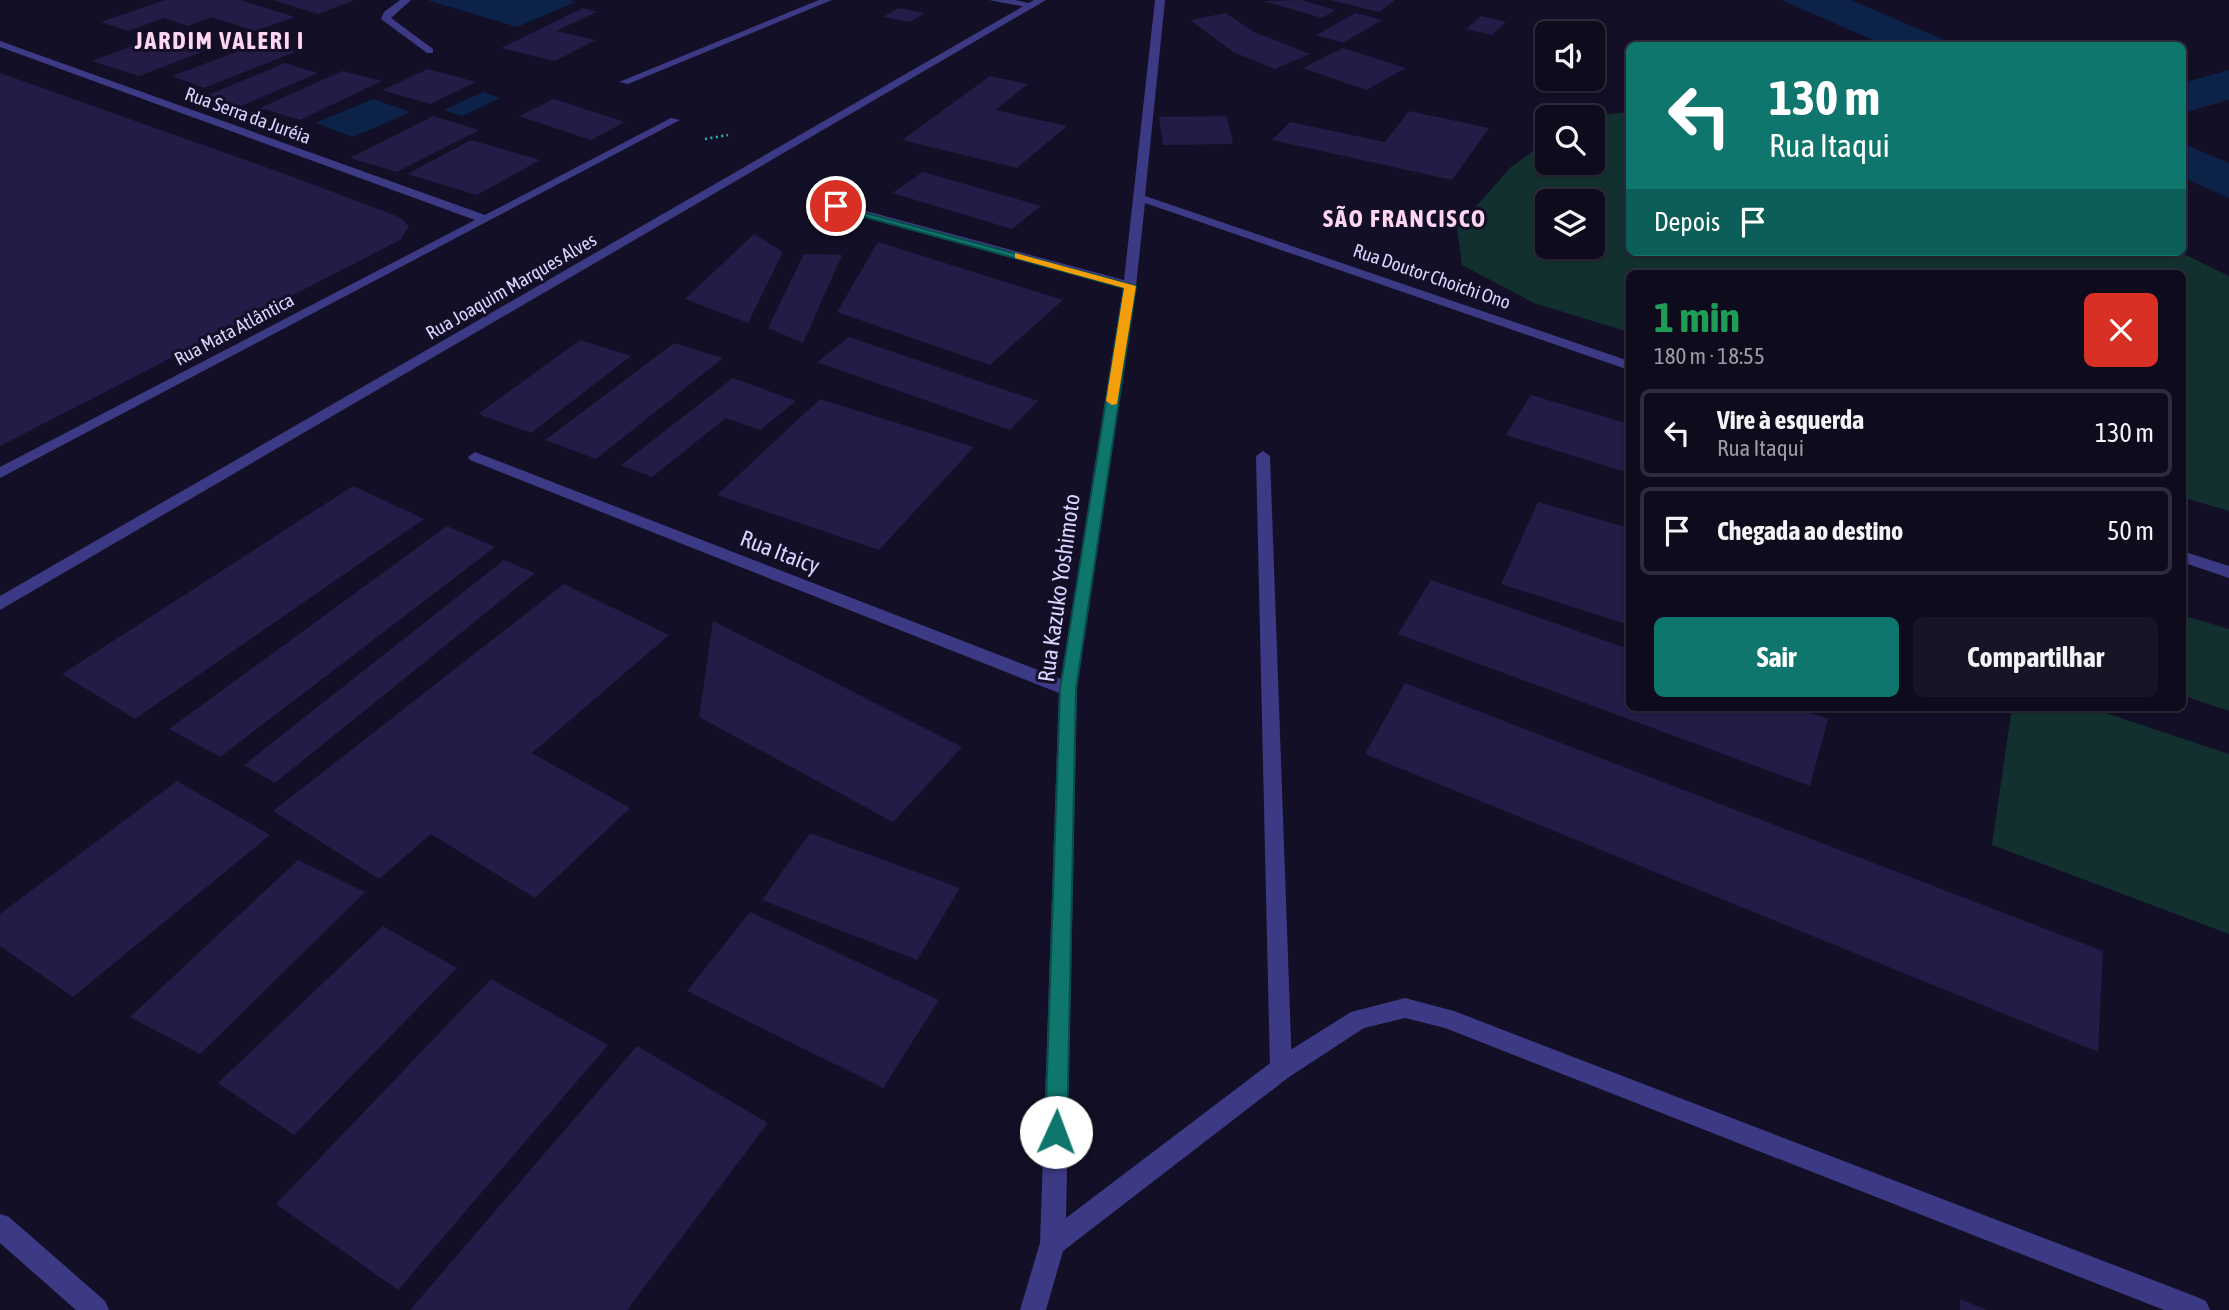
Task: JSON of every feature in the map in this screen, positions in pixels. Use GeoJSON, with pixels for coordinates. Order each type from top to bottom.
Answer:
{"type":"FeatureCollection","features":[{"type":"Feature","properties":{"kind":"street"},"geometry":{"type":"LineString","coordinates":[[406,0],[387,14],[386,19],[430,51]]}},
{"type":"Feature","properties":{"kind":"street"},"geometry":{"type":"LineString","coordinates":[[624,82],[827,0]]}},
{"type":"Feature","properties":{"kind":"street"},"geometry":{"type":"LineString","coordinates":[[994,0],[1037,3]]}},
{"type":"Feature","properties":{"kind":"street","name":"Rua Kazuko Yoshimoto"},"geometry":{"type":"LineString","coordinates":[[1033,1310],[1053,1243],[1068,689],[1130,286],[1160,0]]}},
{"type":"Feature","properties":{"kind":"street","name":"Rua Joaquim Marques Alves"},"geometry":{"type":"LineString","coordinates":[[0,604],[1037,3]]}},
{"type":"Feature","properties":{"kind":"street","name":"Rua Serra da Juréia"},"geometry":{"type":"LineString","coordinates":[[0,44],[485,219]]}},
{"type":"Feature","properties":{"kind":"street","name":"Rua Mata Atlântica"},"geometry":{"type":"LineString","coordinates":[[0,473],[675,120]]}},
{"type":"Feature","properties":{"kind":"street","name":"Rua Doutor Choichi Ono"},"geometry":{"type":"LineString","coordinates":[[1141,198],[1626,365]]}},
{"type":"Feature","properties":{"kind":"street"},"geometry":{"type":"LineString","coordinates":[[836,206],[1130,286]]}},
{"type":"Feature","properties":{"kind":"street"},"geometry":{"type":"LineString","coordinates":[[1263,456],[1281,1069]]}},
{"type":"Feature","properties":{"kind":"street","name":"Rua Itaicy"},"geometry":{"type":"LineString","coordinates":[[475,457],[1068,689]]}},
{"type":"Feature","properties":{"kind":"street"},"geometry":{"type":"LineString","coordinates":[[2186,557],[2229,572]]}},
{"type":"Feature","properties":{"kind":"street"},"geometry":{"type":"LineString","coordinates":[[1053,1243],[1281,1069],[1359,1019],[1405,1008],[1446,1018],[2197,1310]]}},
{"type":"Feature","properties":{"kind":"street"},"geometry":{"type":"LineString","coordinates":[[0,1226],[96,1310]]}},
{"type":"Feature","properties":{"kind":"green space"},"geometry":{"type":"Polygon","coordinates":[[[1626,112],[1626,256],[2186,255],[2229,276],[2229,511],[2186,498],[2186,270],[1626,270],[1626,331],[1534,303],[1462,265],[1457,228],[1511,167],[1535,150],[1535,175],[1605,175],[1605,114],[1626,112]]]}},
{"type":"Feature","properties":{"kind":"green space"},"geometry":{"type":"Polygon","coordinates":[[[2186,616],[2229,629],[2229,711],[2186,696],[2186,616]]]}},
{"type":"Feature","properties":{"kind":"green space"},"geometry":{"type":"Polygon","coordinates":[[[2011,711],[2100,711],[2229,754],[2229,934],[1992,845],[2011,711]]]}},
{"type":"Feature","properties":{"kind":"water"},"geometry":{"type":"Polygon","coordinates":[[[427,0],[570,0],[576,2],[517,27],[427,0]]]}},
{"type":"Feature","properties":{"kind":"water"},"geometry":{"type":"Polygon","coordinates":[[[1781,0],[1851,0],[1949,42],[1877,42],[1781,0]]]}},
{"type":"Feature","properties":{"kind":"water"},"geometry":{"type":"Polygon","coordinates":[[[2229,70],[2229,100],[2186,112],[2186,82],[2229,70]]]}},
{"type":"Feature","properties":{"kind":"water"},"geometry":{"type":"Polygon","coordinates":[[[483,92],[500,98],[462,116],[444,110],[483,92]]]}},
{"type":"Feature","properties":{"kind":"water"},"geometry":{"type":"Polygon","coordinates":[[[373,99],[411,112],[353,137],[315,123],[373,99]]]}},
{"type":"Feature","properties":{"kind":"water"},"geometry":{"type":"Polygon","coordinates":[[[2186,145],[2229,163],[2229,198],[2186,179],[2186,145]]]}},
{"type":"Feature","properties":{"kind":"building"},"geometry":{"type":"Polygon","coordinates":[[[165,0],[240,0],[295,17],[255,31],[211,17],[188,26],[164,18],[128,31],[101,22],[165,0]]]}},
{"type":"Feature","properties":{"kind":"building"},"geometry":{"type":"Polygon","coordinates":[[[273,0],[355,0],[318,14],[273,0]]]}},
{"type":"Feature","properties":{"kind":"building"},"geometry":{"type":"Polygon","coordinates":[[[1301,0],[1336,10],[1322,18],[1264,1],[1301,0]]]}},
{"type":"Feature","properties":{"kind":"building"},"geometry":{"type":"Polygon","coordinates":[[[1330,0],[1395,0],[1379,12],[1330,0]]]}},
{"type":"Feature","properties":{"kind":"building"},"geometry":{"type":"Polygon","coordinates":[[[583,8],[597,12],[556,31],[596,40],[555,61],[501,48],[583,8]]]}},
{"type":"Feature","properties":{"kind":"building"},"geometry":{"type":"Polygon","coordinates":[[[898,8],[925,13],[910,22],[883,17],[898,8]]]}},
{"type":"Feature","properties":{"kind":"building"},"geometry":{"type":"Polygon","coordinates":[[[1226,13],[1254,32],[1310,54],[1275,69],[1233,52],[1190,20],[1226,13]]]}},
{"type":"Feature","properties":{"kind":"building"},"geometry":{"type":"Polygon","coordinates":[[[1356,13],[1382,20],[1343,43],[1316,35],[1356,13]]]}},
{"type":"Feature","properties":{"kind":"building"},"geometry":{"type":"Polygon","coordinates":[[[1481,16],[1506,22],[1492,35],[1466,29],[1481,16]]]}},
{"type":"Feature","properties":{"kind":"building"},"geometry":{"type":"Polygon","coordinates":[[[161,35],[207,50],[139,76],[92,61],[161,35]]]}},
{"type":"Feature","properties":{"kind":"building"},"geometry":{"type":"Polygon","coordinates":[[[263,42],[295,52],[204,88],[172,76],[263,42]]]}},
{"type":"Feature","properties":{"kind":"building"},"geometry":{"type":"Polygon","coordinates":[[[1343,48],[1406,68],[1366,90],[1303,68],[1343,48]]]}},
{"type":"Feature","properties":{"kind":"building"},"geometry":{"type":"Polygon","coordinates":[[[285,63],[318,73],[241,106],[208,95],[285,63]]]}},
{"type":"Feature","properties":{"kind":"building"},"geometry":{"type":"Polygon","coordinates":[[[428,69],[476,82],[430,104],[382,90],[428,69]]]}},
{"type":"Feature","properties":{"kind":"building"},"geometry":{"type":"Polygon","coordinates":[[[342,71],[382,81],[300,120],[260,108],[342,71]]]}},
{"type":"Feature","properties":{"kind":"building"},"geometry":{"type":"Polygon","coordinates":[[[0,73],[296,178],[399,217],[409,226],[400,240],[0,446],[0,73]]]}},
{"type":"Feature","properties":{"kind":"building"},"geometry":{"type":"Polygon","coordinates":[[[990,76],[1028,84],[995,110],[1067,126],[1017,168],[902,140],[990,76]]]}},
{"type":"Feature","properties":{"kind":"building"},"geometry":{"type":"Polygon","coordinates":[[[554,99],[625,122],[591,140],[519,116],[554,99]]]}},
{"type":"Feature","properties":{"kind":"building"},"geometry":{"type":"Polygon","coordinates":[[[1409,111],[1489,128],[1452,180],[1272,140],[1290,122],[1385,142],[1409,111]]]}},
{"type":"Feature","properties":{"kind":"building"},"geometry":{"type":"Polygon","coordinates":[[[433,116],[479,130],[397,172],[350,158],[433,116]]]}},
{"type":"Feature","properties":{"kind":"building"},"geometry":{"type":"Polygon","coordinates":[[[1227,116],[1233,144],[1163,145],[1159,117],[1227,116]]]}},
{"type":"Feature","properties":{"kind":"building"},"geometry":{"type":"Polygon","coordinates":[[[471,140],[540,160],[477,195],[407,174],[471,140]]]}},
{"type":"Feature","properties":{"kind":"building"},"geometry":{"type":"Polygon","coordinates":[[[923,172],[1041,206],[1012,229],[892,193],[923,172]]]}},
{"type":"Feature","properties":{"kind":"building"},"geometry":{"type":"Polygon","coordinates":[[[754,234],[783,252],[748,323],[685,299],[754,234]]]}},
{"type":"Feature","properties":{"kind":"building"},"geometry":{"type":"Polygon","coordinates":[[[878,242],[1063,300],[990,365],[837,312],[878,242]]]}},
{"type":"Feature","properties":{"kind":"building"},"geometry":{"type":"Polygon","coordinates":[[[804,254],[842,255],[803,343],[768,328],[804,254]]]}},
{"type":"Feature","properties":{"kind":"building"},"geometry":{"type":"Polygon","coordinates":[[[849,337],[1038,401],[1010,430],[817,362],[849,337]]]}},
{"type":"Feature","properties":{"kind":"building"},"geometry":{"type":"Polygon","coordinates":[[[580,340],[631,356],[531,433],[478,414],[580,340]]]}},
{"type":"Feature","properties":{"kind":"building"},"geometry":{"type":"Polygon","coordinates":[[[674,343],[723,358],[596,459],[545,440],[674,343]]]}},
{"type":"Feature","properties":{"kind":"building"},"geometry":{"type":"Polygon","coordinates":[[[733,378],[796,401],[760,430],[726,418],[652,477],[621,465],[733,378]]]}},
{"type":"Feature","properties":{"kind":"building"},"geometry":{"type":"Polygon","coordinates":[[[1531,395],[1626,423],[1626,472],[1506,435],[1531,395]]]}},
{"type":"Feature","properties":{"kind":"building"},"geometry":{"type":"Polygon","coordinates":[[[820,399],[974,447],[879,550],[717,495],[820,399]]]}},
{"type":"Feature","properties":{"kind":"building"},"geometry":{"type":"Polygon","coordinates":[[[353,486],[424,519],[135,719],[62,674],[353,486]]]}},
{"type":"Feature","properties":{"kind":"building"},"geometry":{"type":"Polygon","coordinates":[[[1538,502],[1626,527],[1626,624],[1501,584],[1538,502]]]}},
{"type":"Feature","properties":{"kind":"building"},"geometry":{"type":"Polygon","coordinates":[[[447,526],[495,547],[220,757],[169,729],[447,526]]]}},
{"type":"Feature","properties":{"kind":"building"},"geometry":{"type":"Polygon","coordinates":[[[504,560],[535,573],[275,783],[244,765],[504,560]]]}},
{"type":"Feature","properties":{"kind":"building"},"geometry":{"type":"Polygon","coordinates":[[[1431,580],[1626,648],[1626,711],[1806,711],[1828,719],[1810,786],[1398,634],[1431,580]]]}},
{"type":"Feature","properties":{"kind":"building"},"geometry":{"type":"Polygon","coordinates":[[[564,584],[669,635],[532,753],[630,808],[535,898],[431,834],[379,879],[273,811],[564,584]]]}},
{"type":"Feature","properties":{"kind":"building"},"geometry":{"type":"Polygon","coordinates":[[[713,621],[962,747],[893,822],[699,717],[713,621]]]}},
{"type":"Feature","properties":{"kind":"building"},"geometry":{"type":"Polygon","coordinates":[[[1405,683],[2103,951],[2098,1052],[1365,754],[1405,683]]]}},
{"type":"Feature","properties":{"kind":"building"},"geometry":{"type":"Polygon","coordinates":[[[177,781],[270,835],[73,997],[0,946],[0,914],[177,781]]]}},
{"type":"Feature","properties":{"kind":"building"},"geometry":{"type":"Polygon","coordinates":[[[810,833],[960,888],[917,960],[762,900],[810,833]]]}},
{"type":"Feature","properties":{"kind":"building"},"geometry":{"type":"Polygon","coordinates":[[[298,860],[365,892],[200,1054],[130,1017],[298,860]]]}},
{"type":"Feature","properties":{"kind":"building"},"geometry":{"type":"Polygon","coordinates":[[[750,912],[939,1000],[883,1088],[687,991],[750,912]]]}},
{"type":"Feature","properties":{"kind":"building"},"geometry":{"type":"Polygon","coordinates":[[[383,926],[457,968],[294,1135],[218,1083],[383,926]]]}},
{"type":"Feature","properties":{"kind":"building"},"geometry":{"type":"Polygon","coordinates":[[[491,979],[608,1045],[398,1290],[276,1204],[491,979]]]}},
{"type":"Feature","properties":{"kind":"building"},"geometry":{"type":"Polygon","coordinates":[[[637,1046],[768,1123],[627,1310],[410,1310],[637,1046]]]}},
{"type":"Feature","properties":{"kind":"building"},"geometry":{"type":"Polygon","coordinates":[[[1960,1299],[1987,1310],[1960,1310],[1960,1299]]]}},
{"type":"Feature","properties":{"kind":"slow traffic"},"geometry":{"type":"LineString","coordinates":[[1019,256],[1130,286],[1112,401]]}},
{"type":"Feature","properties":{"kind":"district","name":"JARDIM VALERI I"},"geometry":{"type":"Point","coordinates":[220,41]}},
{"type":"Feature","properties":{"kind":"district","name":"SÃO FRANCISCO"},"geometry":{"type":"Point","coordinates":[1405,219]}},
{"type":"Feature","properties":{"kind":"route"},"geometry":{"type":"LineString","coordinates":[[836,206],[1130,286],[1068,689],[1056,1132]]}}]}
